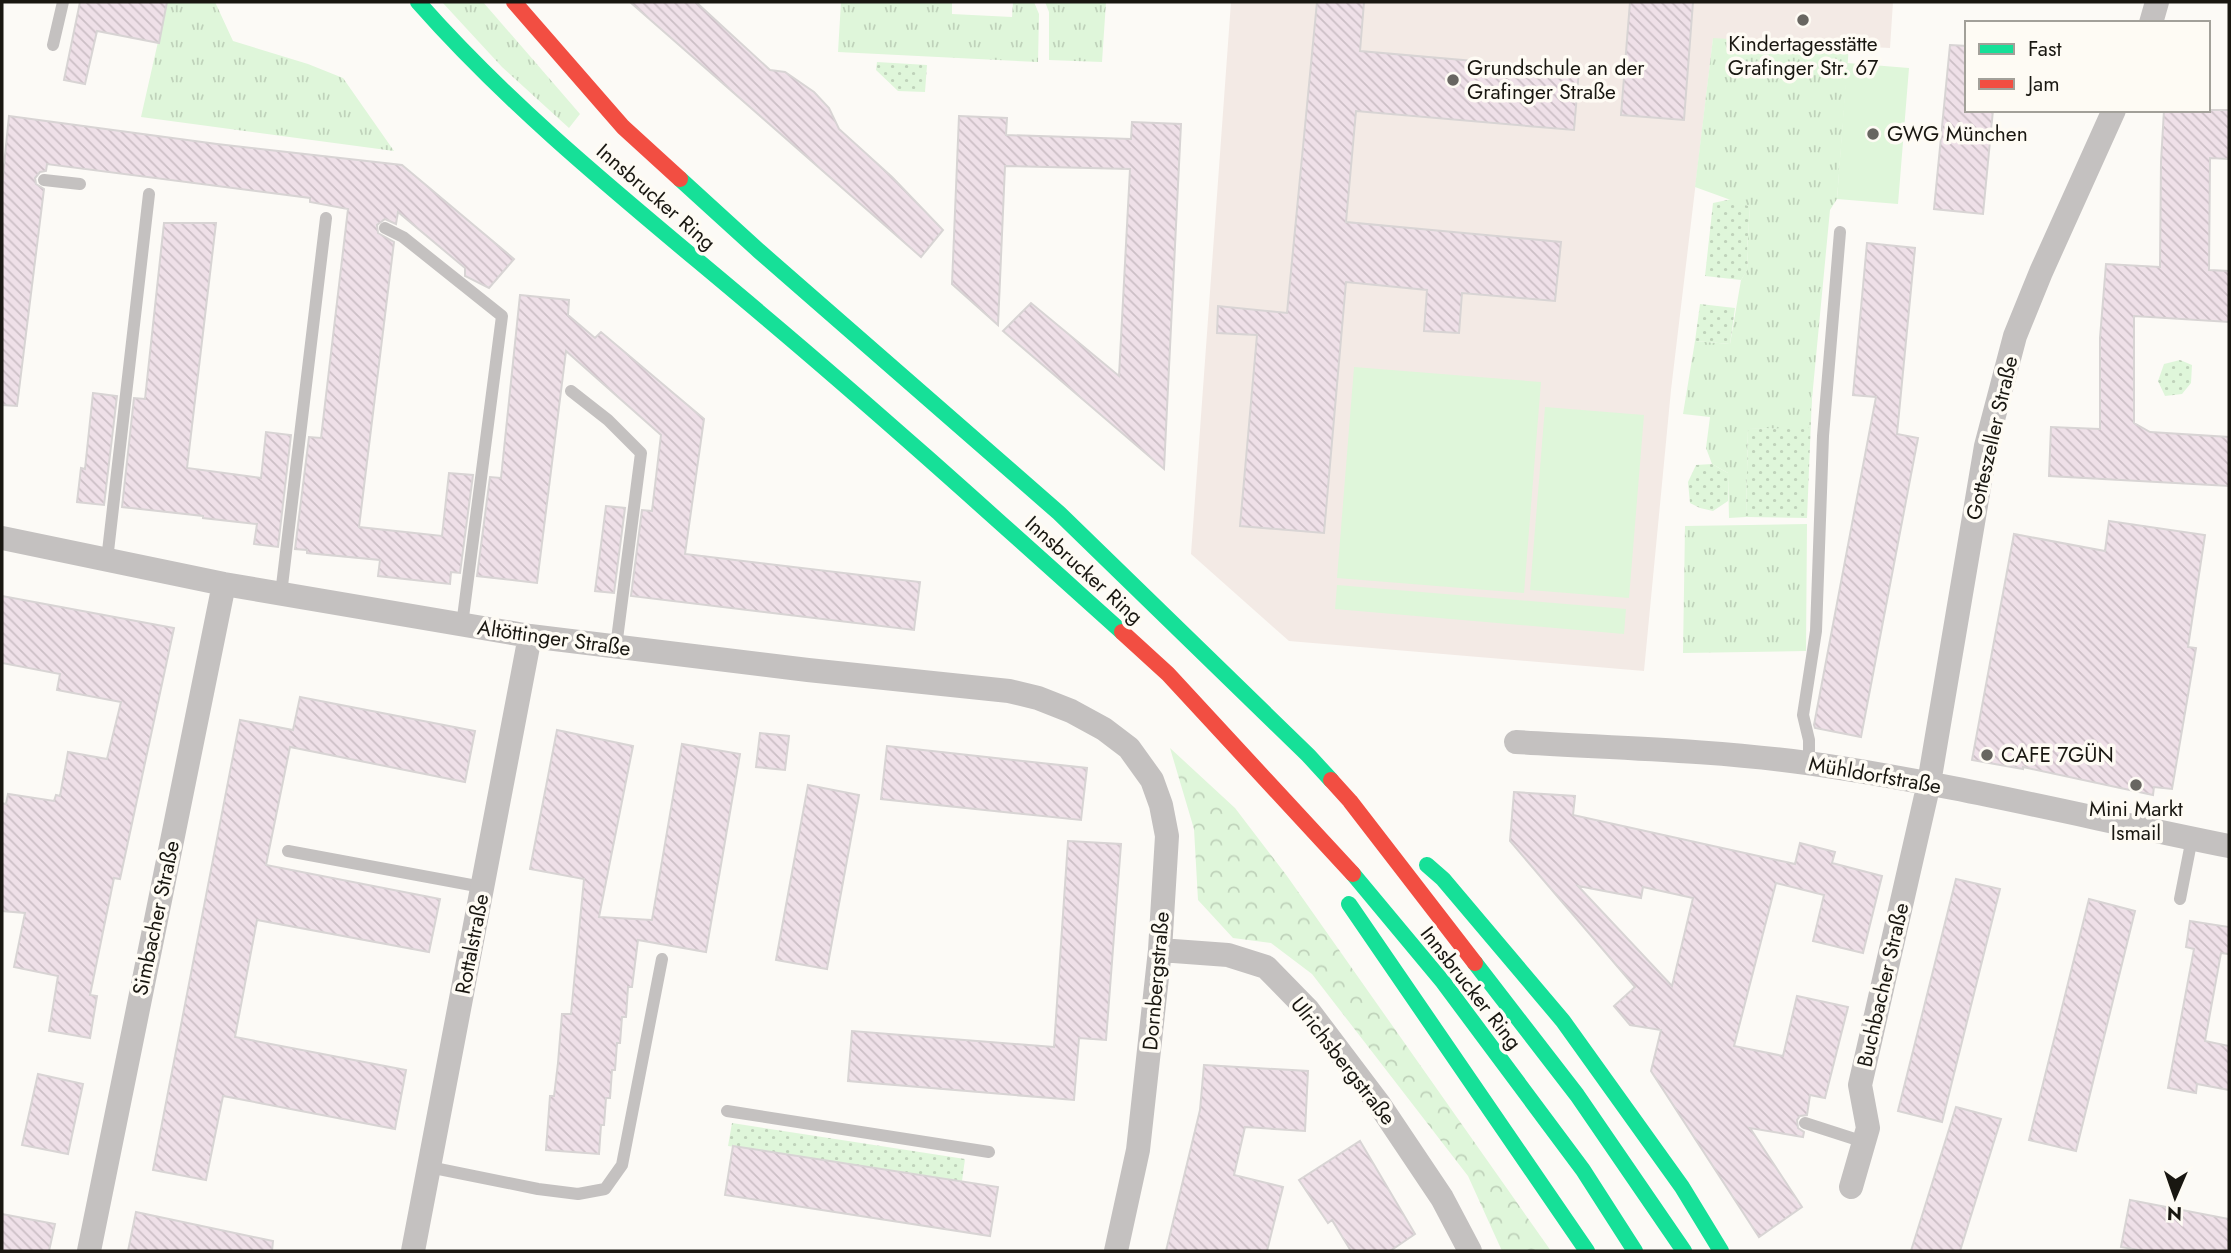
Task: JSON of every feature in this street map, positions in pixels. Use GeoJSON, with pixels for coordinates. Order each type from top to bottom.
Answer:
{"type":"FeatureCollection","features":[{"type":"Feature","properties":{"kind":"highway","name":"Innsbrucker Ring"},"geometry":{"type":"LineString","coordinates":[[418,2],[486,74],[598,176],[894,426],[1168,674],[1360,881],[1443,982],[1583,1170],[1636,1251]]}},
{"type":"Feature","properties":{"kind":"highway","name":"Innsbrucker Ring"},"geometry":{"type":"LineString","coordinates":[[514,2],[623,127],[759,251],[1059,513],[1264,710],[1350,801],[1577,1095],[1684,1251]]}},
{"type":"Feature","properties":{"kind":"highway"},"geometry":{"type":"LineString","coordinates":[[1281,795],[1326,870]]}},
{"type":"Feature","properties":{"kind":"highway"},"geometry":{"type":"LineString","coordinates":[[1350,801],[1443,879],[1563,1021],[1682,1187],[1721,1251]]}},
{"type":"Feature","properties":{"kind":"highway"},"geometry":{"type":"LineString","coordinates":[[1340,892],[1587,1251]]}},
{"type":"Feature","properties":{"kind":"street"},"geometry":{"type":"LineString","coordinates":[[2152,21],[2157,2]]}},
{"type":"Feature","properties":{"kind":"street","name":"Gotteszeller Straße"},"geometry":{"type":"LineString","coordinates":[[1929,783],[1986,446],[2015,336],[2113,112]]}},
{"type":"Feature","properties":{"kind":"street","name":"Altöttinger Straße"},"geometry":{"type":"LineString","coordinates":[[2,538],[225,584],[530,636],[1009,691],[1038,698],[1071,711],[1104,729]]}},
{"type":"Feature","properties":{"kind":"street","name":"Simbacher Straße"},"geometry":{"type":"LineString","coordinates":[[89,1251],[225,584]]}},
{"type":"Feature","properties":{"kind":"street","name":"Rottalstraße"},"geometry":{"type":"LineString","coordinates":[[413,1251],[530,636]]}},
{"type":"Feature","properties":{"kind":"street","name":"Dornbergstraße"},"geometry":{"type":"LineString","coordinates":[[1104,729],[1129,748],[1152,780],[1161,805],[1167,836],[1160,950],[1138,1150],[1116,1251]]}},
{"type":"Feature","properties":{"kind":"street","name":"Mühldorfstraße"},"geometry":{"type":"LineString","coordinates":[[1516,742],[1763,757],[1810,763],[1929,783],[2229,846]]}},
{"type":"Feature","properties":{"kind":"street","name":"Buchbacher Straße"},"geometry":{"type":"LineString","coordinates":[[1851,1187],[1868,1128],[1860,1085],[1929,783]]}},
{"type":"Feature","properties":{"kind":"street","name":"Ulrichsbergstraße"},"geometry":{"type":"LineString","coordinates":[[1160,950],[1228,955],[1266,967],[1308,1010],[1370,1092],[1442,1198],[1470,1251]]}},
{"type":"Feature","properties":{"kind":"lane"},"geometry":{"type":"LineString","coordinates":[[53,45],[63,2]]}},
{"type":"Feature","properties":{"kind":"lane"},"geometry":{"type":"LineString","coordinates":[[44,180],[80,184]]}},
{"type":"Feature","properties":{"kind":"lane"},"geometry":{"type":"LineString","coordinates":[[107,560],[149,194]]}},
{"type":"Feature","properties":{"kind":"lane"},"geometry":{"type":"LineString","coordinates":[[281,594],[326,218]]}},
{"type":"Feature","properties":{"kind":"lane"},"geometry":{"type":"LineString","coordinates":[[385,228],[403,237],[502,316],[462,625]]}},
{"type":"Feature","properties":{"kind":"lane"},"geometry":{"type":"LineString","coordinates":[[1810,763],[1804,715],[1816,631],[1823,436],[1840,232]]}},
{"type":"Feature","properties":{"kind":"lane"},"geometry":{"type":"LineString","coordinates":[[571,391],[607,420],[641,453],[616,647]]}},
{"type":"Feature","properties":{"kind":"lane"},"geometry":{"type":"LineString","coordinates":[[2180,899],[2192,838]]}},
{"type":"Feature","properties":{"kind":"lane"},"geometry":{"type":"LineString","coordinates":[[288,851],[482,887]]}},
{"type":"Feature","properties":{"kind":"lane"},"geometry":{"type":"LineString","coordinates":[[429,1167],[538,1189],[578,1194],[605,1189],[622,1165],[663,959]]}},
{"type":"Feature","properties":{"kind":"lane"},"geometry":{"type":"LineString","coordinates":[[727,1111],[989,1152]]}},
{"type":"Feature","properties":{"kind":"lane"},"geometry":{"type":"LineString","coordinates":[[1805,1123],[1864,1142]]}},
{"type":"Feature","properties":{"kind":"shaded area"},"geometry":{"type":"Polygon","coordinates":[[[1231,2],[1893,2],[1890,48],[1713,39],[1671,390],[1644,671],[1289,641],[1191,554],[1231,2]]]}},
{"type":"Feature","properties":{"kind":"green space"},"geometry":{"type":"Polygon","coordinates":[[[167,2],[215,2],[233,41],[308,64],[343,78],[394,151],[141,117],[167,2]]]}},
{"type":"Feature","properties":{"kind":"green space"},"geometry":{"type":"Polygon","coordinates":[[[442,2],[483,2],[580,114],[569,128],[502,67],[442,2]]]}},
{"type":"Feature","properties":{"kind":"green space"},"geometry":{"type":"Polygon","coordinates":[[[841,2],[952,2],[952,14],[1012,17],[1013,2],[1034,2],[1039,14],[1038,62],[838,52],[841,2]]]}},
{"type":"Feature","properties":{"kind":"green space"},"geometry":{"type":"Polygon","coordinates":[[[1045,2],[1106,2],[1102,62],[1049,60],[1049,12],[1045,2]]]}},
{"type":"Feature","properties":{"kind":"green space"},"geometry":{"type":"Polygon","coordinates":[[[1713,38],[1849,46],[1837,199],[1830,210],[1809,430],[1748,428],[1746,517],[1729,518],[1728,473],[1712,464],[1706,448],[1710,417],[1683,414],[1695,341],[1730,344],[1741,280],[1748,268],[1750,207],[1695,187],[1713,38]]]}},
{"type":"Feature","properties":{"kind":"green space"},"geometry":{"type":"Polygon","coordinates":[[[877,62],[927,65],[925,92],[898,91],[876,70],[877,62]]]}},
{"type":"Feature","properties":{"kind":"green space","name":"GWG München"},"geometry":{"type":"Polygon","coordinates":[[[1847,63],[1909,68],[1898,204],[1837,199],[1847,63]]]}},
{"type":"Feature","properties":{"kind":"green space"},"geometry":{"type":"Polygon","coordinates":[[[1732,199],[1750,207],[1748,269],[1741,280],[1705,276],[1713,203],[1732,199]]]}},
{"type":"Feature","properties":{"kind":"green space"},"geometry":{"type":"Polygon","coordinates":[[[1700,304],[1735,308],[1730,344],[1695,341],[1700,304]]]}},
{"type":"Feature","properties":{"kind":"green space"},"geometry":{"type":"Polygon","coordinates":[[[1815,324],[1807,518],[1746,517],[1748,428],[1809,429],[1815,324]]]}},
{"type":"Feature","properties":{"kind":"green space"},"geometry":{"type":"Polygon","coordinates":[[[2180,360],[2192,365],[2191,383],[2182,394],[2165,396],[2158,381],[2164,364],[2180,360]]]}},
{"type":"Feature","properties":{"kind":"green space"},"geometry":{"type":"Polygon","coordinates":[[[1354,367],[1541,382],[1524,593],[1337,578],[1354,367]]]}},
{"type":"Feature","properties":{"kind":"green space"},"geometry":{"type":"Polygon","coordinates":[[[1545,407],[1644,415],[1629,598],[1530,590],[1545,407]]]}},
{"type":"Feature","properties":{"kind":"green space"},"geometry":{"type":"Polygon","coordinates":[[[1712,464],[1728,473],[1728,501],[1713,511],[1690,503],[1688,482],[1696,465],[1712,464]]]}},
{"type":"Feature","properties":{"kind":"green space"},"geometry":{"type":"Polygon","coordinates":[[[1807,524],[1806,651],[1683,653],[1685,526],[1807,524]]]}},
{"type":"Feature","properties":{"kind":"green space"},"geometry":{"type":"Polygon","coordinates":[[[1337,585],[1626,609],[1624,634],[1335,609],[1337,585]]]}},
{"type":"Feature","properties":{"kind":"green space"},"geometry":{"type":"Polygon","coordinates":[[[1170,748],[1235,808],[1287,876],[1551,1251],[1502,1251],[1468,1176],[1312,974],[1271,943],[1233,938],[1198,900],[1194,829],[1170,748]]]}},
{"type":"Feature","properties":{"kind":"green space"},"geometry":{"type":"Polygon","coordinates":[[[732,1123],[965,1159],[962,1181],[728,1146],[732,1123]]]}},
{"type":"Feature","properties":{"kind":"building"},"geometry":{"type":"Polygon","coordinates":[[[80,2],[167,2],[159,43],[97,31],[85,84],[64,80],[80,2]]]}},
{"type":"Feature","properties":{"kind":"building"},"geometry":{"type":"Polygon","coordinates":[[[630,2],[696,2],[770,70],[785,72],[814,92],[829,108],[839,129],[892,177],[943,230],[921,257],[630,2]]]}},
{"type":"Feature","properties":{"kind":"building"},"geometry":{"type":"Polygon","coordinates":[[[1317,2],[1364,2],[1360,51],[1579,70],[1574,130],[1356,111],[1346,222],[1561,242],[1555,301],[1462,293],[1459,333],[1424,331],[1427,290],[1346,282],[1324,533],[1240,526],[1257,335],[1217,333],[1218,306],[1287,313],[1317,2]]]}},
{"type":"Feature","properties":{"kind":"building"},"geometry":{"type":"Polygon","coordinates":[[[1630,2],[1693,2],[1684,120],[1621,115],[1630,2]]]}},
{"type":"Feature","properties":{"kind":"building"},"geometry":{"type":"Polygon","coordinates":[[[1950,45],[1965,46],[1965,112],[1993,112],[1983,214],[1934,209],[1950,45]]]}},
{"type":"Feature","properties":{"kind":"building"},"geometry":{"type":"Polygon","coordinates":[[[2229,110],[2229,159],[2210,158],[2209,270],[2229,271],[2229,322],[2134,316],[2134,423],[2150,432],[2229,437],[2229,486],[2049,476],[2051,427],[2100,429],[2100,338],[2106,264],[2160,267],[2164,112],[2229,110]]]}},
{"type":"Feature","properties":{"kind":"building"},"geometry":{"type":"Polygon","coordinates":[[[9,116],[402,165],[514,259],[489,288],[465,276],[465,268],[398,212],[396,224],[385,219],[377,225],[378,233],[394,242],[359,527],[442,536],[449,473],[473,475],[460,573],[451,572],[450,584],[378,576],[380,560],[307,553],[307,550],[295,549],[309,437],[321,438],[348,209],[310,202],[310,198],[47,164],[46,171],[40,172],[35,178],[36,184],[44,189],[17,406],[2,405],[2,185],[9,116]]]}},
{"type":"Feature","properties":{"kind":"building"},"geometry":{"type":"Polygon","coordinates":[[[959,116],[1007,118],[1006,135],[1131,139],[1132,122],[1181,124],[1164,469],[1003,331],[1031,303],[1119,376],[1130,169],[1005,166],[998,325],[952,284],[959,116]]]}},
{"type":"Feature","properties":{"kind":"building"},"geometry":{"type":"Polygon","coordinates":[[[164,223],[216,223],[187,468],[261,478],[266,432],[291,435],[278,547],[254,544],[257,524],[122,507],[134,398],[145,399],[164,223]]]}},
{"type":"Feature","properties":{"kind":"building"},"geometry":{"type":"Polygon","coordinates":[[[1867,243],[1915,248],[1897,434],[1918,438],[1861,737],[1815,728],[1814,725],[1876,397],[1853,395],[1867,243]]]}},
{"type":"Feature","properties":{"kind":"building"},"geometry":{"type":"Polygon","coordinates":[[[520,295],[569,300],[568,315],[595,338],[601,332],[704,419],[685,554],[920,582],[914,630],[631,596],[642,510],[652,511],[661,435],[566,351],[537,583],[477,576],[490,477],[501,478],[520,295]]]}},
{"type":"Feature","properties":{"kind":"building"},"geometry":{"type":"Polygon","coordinates":[[[93,393],[117,396],[104,505],[77,502],[81,468],[85,469],[93,393]]]}},
{"type":"Feature","properties":{"kind":"building"},"geometry":{"type":"Polygon","coordinates":[[[606,506],[625,508],[614,593],[595,591],[606,506]]]}},
{"type":"Feature","properties":{"kind":"building"},"geometry":{"type":"Polygon","coordinates":[[[2109,521],[2205,535],[2188,647],[2196,648],[2172,789],[2154,787],[2153,795],[2023,767],[1972,760],[2014,534],[2105,551],[2109,521]]]}},
{"type":"Feature","properties":{"kind":"building"},"geometry":{"type":"Polygon","coordinates":[[[2,596],[174,628],[120,879],[114,878],[90,995],[97,996],[90,1038],[49,1031],[58,976],[14,967],[25,913],[2,911],[2,803],[6,804],[8,794],[54,801],[56,795],[60,796],[68,752],[107,759],[121,702],[57,690],[60,674],[2,663],[2,596]]]}},
{"type":"Feature","properties":{"kind":"building"},"geometry":{"type":"Polygon","coordinates":[[[300,697],[475,731],[465,782],[290,747],[266,865],[440,899],[429,952],[257,920],[235,1037],[406,1070],[395,1129],[223,1096],[206,1180],[153,1170],[240,720],[293,730],[300,697]]]}},
{"type":"Feature","properties":{"kind":"building"},"geometry":{"type":"Polygon","coordinates":[[[557,730],[633,746],[599,917],[652,920],[682,744],[740,754],[706,952],[638,940],[632,987],[628,987],[626,1017],[622,1017],[615,1070],[612,1070],[610,1098],[606,1098],[604,1125],[601,1125],[599,1154],[546,1150],[550,1096],[554,1096],[562,1014],[571,1014],[584,879],[530,869],[557,730]]]}},
{"type":"Feature","properties":{"kind":"building"},"geometry":{"type":"Polygon","coordinates":[[[760,733],[789,736],[785,770],[756,767],[760,733]]]}},
{"type":"Feature","properties":{"kind":"building"},"geometry":{"type":"Polygon","coordinates":[[[887,746],[1087,768],[1081,820],[881,799],[887,746]]]}},
{"type":"Feature","properties":{"kind":"building"},"geometry":{"type":"Polygon","coordinates":[[[808,785],[859,795],[827,969],[776,960],[808,785]]]}},
{"type":"Feature","properties":{"kind":"building"},"geometry":{"type":"Polygon","coordinates":[[[1514,792],[1575,796],[1573,815],[1795,864],[1800,843],[1835,852],[1832,863],[1882,876],[1863,953],[1813,941],[1824,895],[1776,883],[1734,1046],[1783,1056],[1797,996],[1848,1007],[1825,1098],[1810,1095],[1807,1115],[1800,1116],[1797,1120],[1798,1128],[1804,1132],[1803,1137],[1750,1128],[1802,1207],[1759,1237],[1651,1071],[1661,1030],[1630,1025],[1614,1006],[1635,987],[1510,841],[1514,792]],[[1578,886],[1672,986],[1693,898],[1643,887],[1641,898],[1578,886]]]}},
{"type":"Feature","properties":{"kind":"building"},"geometry":{"type":"Polygon","coordinates":[[[1068,841],[1121,844],[1106,1040],[1079,1038],[1074,1100],[848,1081],[852,1031],[1054,1047],[1068,841]]]}},
{"type":"Feature","properties":{"kind":"building"},"geometry":{"type":"Polygon","coordinates":[[[1956,879],[2000,889],[1942,1122],[1898,1111],[1956,879]]]}},
{"type":"Feature","properties":{"kind":"building"},"geometry":{"type":"Polygon","coordinates":[[[2089,899],[2135,911],[2076,1151],[2029,1140],[2089,899]]]}},
{"type":"Feature","properties":{"kind":"building"},"geometry":{"type":"Polygon","coordinates":[[[2190,921],[2229,927],[2229,954],[2221,953],[2205,1041],[2229,1046],[2229,1090],[2197,1084],[2196,1093],[2168,1088],[2194,949],[2186,947],[2190,921]]]}},
{"type":"Feature","properties":{"kind":"building"},"geometry":{"type":"Polygon","coordinates":[[[1204,1065],[1308,1071],[1305,1131],[1245,1127],[1234,1175],[1283,1187],[1267,1251],[1166,1251],[1200,1110],[1204,1065]]]}},
{"type":"Feature","properties":{"kind":"building"},"geometry":{"type":"Polygon","coordinates":[[[38,1074],[83,1084],[68,1154],[22,1145],[38,1074]]]}},
{"type":"Feature","properties":{"kind":"building"},"geometry":{"type":"Polygon","coordinates":[[[1956,1107],[2001,1119],[1960,1251],[1911,1251],[1956,1107]]]}},
{"type":"Feature","properties":{"kind":"building"},"geometry":{"type":"Polygon","coordinates":[[[1360,1141],[1415,1234],[1390,1251],[1351,1251],[1332,1220],[1328,1223],[1299,1180],[1360,1141]]]}},
{"type":"Feature","properties":{"kind":"building"},"geometry":{"type":"Polygon","coordinates":[[[733,1146],[998,1187],[990,1236],[725,1195],[733,1146]]]}},
{"type":"Feature","properties":{"kind":"building"},"geometry":{"type":"Polygon","coordinates":[[[2130,1200],[2229,1219],[2229,1251],[2144,1251],[2121,1247],[2130,1200]]]}},
{"type":"Feature","properties":{"kind":"building"},"geometry":{"type":"Polygon","coordinates":[[[136,1212],[273,1241],[272,1251],[128,1251],[136,1212]]]}},
{"type":"Feature","properties":{"kind":"building"},"geometry":{"type":"Polygon","coordinates":[[[2,1214],[55,1224],[49,1251],[2,1251],[2,1214]]]}},
{"type":"Feature","properties":{"kind":"traffic: fast"},"geometry":{"type":"LineString","coordinates":[[418,2],[499,87],[542,127],[856,395],[1122,632]]}},
{"type":"Feature","properties":{"kind":"traffic: fast"},"geometry":{"type":"LineString","coordinates":[[680,179],[1059,513],[1331,780]]}},
{"type":"Feature","properties":{"kind":"traffic: fast"},"geometry":{"type":"LineString","coordinates":[[1427,865],[1443,879],[1563,1021],[1682,1187],[1721,1251]]}},
{"type":"Feature","properties":{"kind":"traffic: fast"},"geometry":{"type":"LineString","coordinates":[[1353,874],[1443,982],[1583,1170],[1635,1251]]}},
{"type":"Feature","properties":{"kind":"traffic: fast"},"geometry":{"type":"LineString","coordinates":[[1349,904],[1587,1251]]}},
{"type":"Feature","properties":{"kind":"traffic: fast"},"geometry":{"type":"LineString","coordinates":[[1475,963],[1577,1095],[1684,1251]]}},
{"type":"Feature","properties":{"kind":"traffic: jam"},"geometry":{"type":"LineString","coordinates":[[514,2],[623,127],[680,179]]}},
{"type":"Feature","properties":{"kind":"traffic: jam"},"geometry":{"type":"LineString","coordinates":[[1122,632],[1168,674],[1353,874]]}},
{"type":"Feature","properties":{"kind":"traffic: jam"},"geometry":{"type":"LineString","coordinates":[[1331,780],[1475,963]]}},
{"type":"Feature","properties":{"kind":"place","name":"Kindertagesstätte Grafinger Str. 67"},"geometry":{"type":"Point","coordinates":[1803,20]}},
{"type":"Feature","properties":{"kind":"place","name":"Grundschule an der Grafinger Straße"},"geometry":{"type":"Point","coordinates":[1453,80]}},
{"type":"Feature","properties":{"kind":"place","name":"GWG München"},"geometry":{"type":"Point","coordinates":[1873,134]}},
{"type":"Feature","properties":{"kind":"place","name":"CAFE 7GÜN"},"geometry":{"type":"Point","coordinates":[1987,755]}},
{"type":"Feature","properties":{"kind":"place","name":"Mini Markt Ismail"},"geometry":{"type":"Point","coordinates":[2136,785]}}]}
